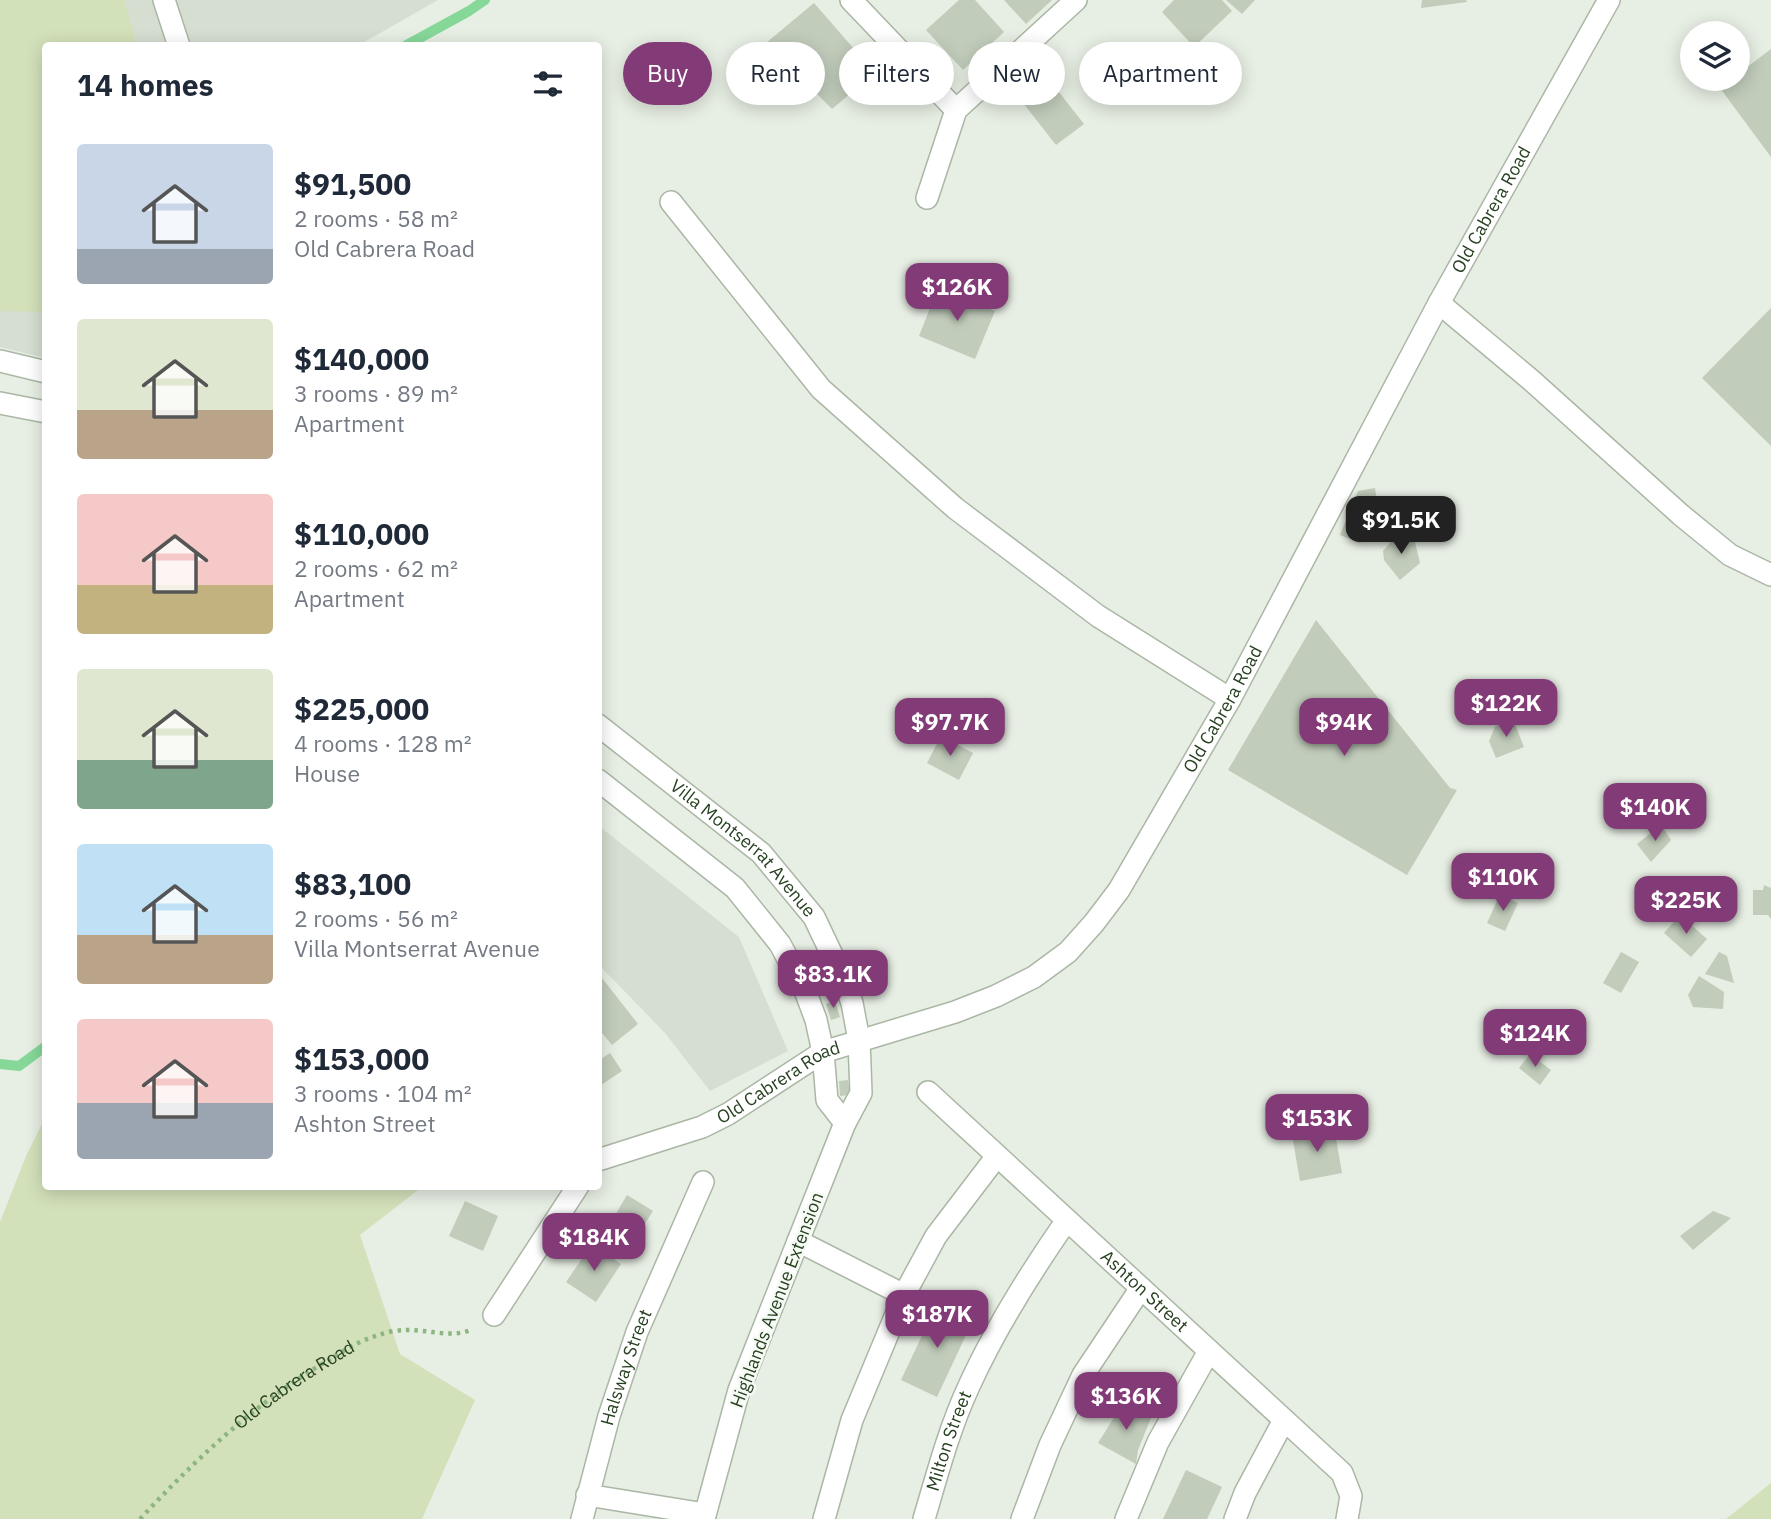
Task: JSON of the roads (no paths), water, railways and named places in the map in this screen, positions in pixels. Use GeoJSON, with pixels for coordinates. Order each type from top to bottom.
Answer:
{"type":"FeatureCollection","features":[{"type":"Feature","properties":{"kind":"street"},"geometry":{"type":"LineString","coordinates":[[164,0],[178,42]]}},
{"type":"Feature","properties":{"kind":"street"},"geometry":{"type":"LineString","coordinates":[[851,0],[956,110]]}},
{"type":"Feature","properties":{"kind":"street"},"geometry":{"type":"LineString","coordinates":[[927,198],[956,110],[1076,0]]}},
{"type":"Feature","properties":{"kind":"street","name":"Old Cabrera Road"},"geometry":{"type":"LineString","coordinates":[[602,1159],[702,1127],[728,1114],[823,1052],[955,1012],[996,996],[1034,977],[1068,952],[1094,923],[1119,890],[1230,699],[1439,303],[1609,0]]}},
{"type":"Feature","properties":{"kind":"street"},"geometry":{"type":"LineString","coordinates":[[671,202],[821,389],[945,499],[1098,615],[1230,699]]}},
{"type":"Feature","properties":{"kind":"street"},"geometry":{"type":"LineString","coordinates":[[1439,303],[1541,389],[1681,515],[1730,555],[1771,575]]}},
{"type":"Feature","properties":{"kind":"street"},"geometry":{"type":"LineString","coordinates":[[0,361],[42,371]]}},
{"type":"Feature","properties":{"kind":"street"},"geometry":{"type":"LineString","coordinates":[[0,403],[42,411]]}},
{"type":"Feature","properties":{"kind":"street","name":"Villa Montserrat Avenue"},"geometry":{"type":"LineString","coordinates":[[602,728],[761,853],[814,917],[844,980],[852,1003],[859,1040]]}},
{"type":"Feature","properties":{"kind":"street","name":"Villa Montserrat Avenue"},"geometry":{"type":"LineString","coordinates":[[602,783],[735,888],[780,944],[806,993],[816,1020],[823,1052]]}},
{"type":"Feature","properties":{"kind":"street","name":"Highlands Avenue Extension"},"geometry":{"type":"LineString","coordinates":[[704,1516],[738,1390],[845,1123],[861,1093],[859,1040]]}},
{"type":"Feature","properties":{"kind":"street"},"geometry":{"type":"LineString","coordinates":[[823,1052],[827,1100],[845,1123]]}},
{"type":"Feature","properties":{"kind":"street","name":"Ashton Street"},"geometry":{"type":"LineString","coordinates":[[928,1092],[1342,1473],[1351,1496],[1347,1519]]}},
{"type":"Feature","properties":{"kind":"street"},"geometry":{"type":"LineString","coordinates":[[824,1519],[852,1420],[904,1296],[936,1236],[997,1156]]}},
{"type":"Feature","properties":{"kind":"street","name":"Halsway Street"},"geometry":{"type":"LineString","coordinates":[[582,1519],[609,1416],[637,1332],[703,1182]]}},
{"type":"Feature","properties":{"kind":"street"},"geometry":{"type":"LineString","coordinates":[[494,1315],[575,1190]]}},
{"type":"Feature","properties":{"kind":"street","name":"Milton Street"},"geometry":{"type":"LineString","coordinates":[[924,1519],[940,1464],[968,1389],[1003,1318],[1067,1220]]}},
{"type":"Feature","properties":{"kind":"street"},"geometry":{"type":"LineString","coordinates":[[798,1241],[904,1296]]}},
{"type":"Feature","properties":{"kind":"street"},"geometry":{"type":"LineString","coordinates":[[1023,1519],[1050,1445],[1083,1375],[1141,1288]]}},
{"type":"Feature","properties":{"kind":"street"},"geometry":{"type":"LineString","coordinates":[[1126,1519],[1158,1442],[1209,1351]]}},
{"type":"Feature","properties":{"kind":"street"},"geometry":{"type":"LineString","coordinates":[[1235,1519],[1245,1493],[1284,1420]]}},
{"type":"Feature","properties":{"kind":"street"},"geometry":{"type":"LineString","coordinates":[[587,1495],[704,1516]]}},
{"type":"Feature","properties":{"kind":"waterway"},"geometry":{"type":"LineString","coordinates":[[412,42],[485,0]]}},
{"type":"Feature","properties":{"kind":"waterway"},"geometry":{"type":"LineString","coordinates":[[0,1064],[19,1066],[42,1049]]}}]}
